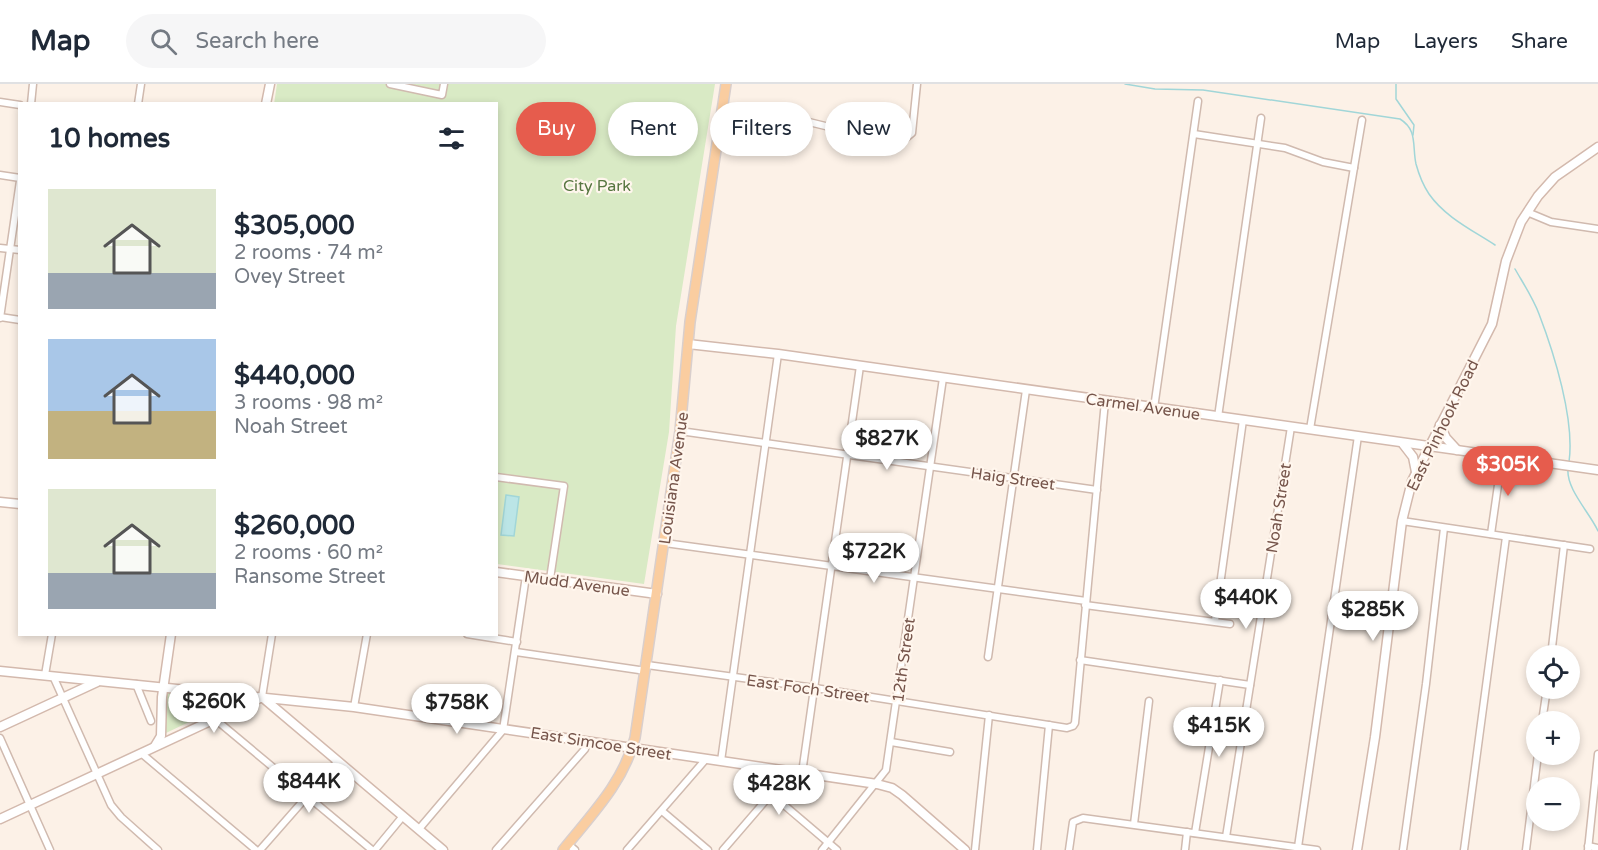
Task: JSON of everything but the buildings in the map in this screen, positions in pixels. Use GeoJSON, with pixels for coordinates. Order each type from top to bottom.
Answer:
{"type":"FeatureCollection","features":[{"type":"Feature","properties":{"kind":"main road"},"geometry":{"type":"LineString","coordinates":[[266,102],[270,84]]}},
{"type":"Feature","properties":{"kind":"main road","name":"Louisiana Avenue"},"geometry":{"type":"LineString","coordinates":[[724,102],[726,84]]}},
{"type":"Feature","properties":{"kind":"main road","name":"East Pinhook Road"},"geometry":{"type":"LineString","coordinates":[[1357,850],[1373,747],[1402,521],[1408,492],[1428,447],[1492,324],[1506,261],[1518,228],[1527,212],[1555,177],[1598,147]]}},
{"type":"Feature","properties":{"kind":"main road","name":"Louisiana Avenue"},"geometry":{"type":"LineString","coordinates":[[569,848],[612,791],[633,748],[665,543],[680,431],[688,344],[716,156]]}},
{"type":"Feature","properties":{"kind":"main road","name":"Carmel Avenue"},"geometry":{"type":"LineString","coordinates":[[688,344],[778,354],[1598,470]]}},
{"type":"Feature","properties":{"kind":"main road"},"geometry":{"type":"LineString","coordinates":[[1440,424],[1446,438],[1457,450]]}},
{"type":"Feature","properties":{"kind":"main road"},"geometry":{"type":"LineString","coordinates":[[1403,443],[1413,458],[1416,472]]}},
{"type":"Feature","properties":{"kind":"main road"},"geometry":{"type":"LineString","coordinates":[[0,502],[18,504]]}},
{"type":"Feature","properties":{"kind":"main road","name":"Mudd Avenue"},"geometry":{"type":"LineString","coordinates":[[498,572],[657,594]]}},
{"type":"Feature","properties":{"kind":"main road"},"geometry":{"type":"LineString","coordinates":[[154,747],[161,736],[171,636]]}},
{"type":"Feature","properties":{"kind":"main road","name":"East Simcoe Street"},"geometry":{"type":"LineString","coordinates":[[0,671],[354,707],[877,784],[892,788],[902,795],[965,850]]}},
{"type":"Feature","properties":{"kind":"main road"},"geometry":{"type":"LineString","coordinates":[[0,728],[100,681]]}},
{"type":"Feature","properties":{"kind":"main road"},"geometry":{"type":"LineString","coordinates":[[0,819],[262,697],[443,850]]}},
{"type":"Feature","properties":{"kind":"street"},"geometry":{"type":"LineString","coordinates":[[31,102],[33,84]]}},
{"type":"Feature","properties":{"kind":"street"},"geometry":{"type":"LineString","coordinates":[[138,102],[141,84]]}},
{"type":"Feature","properties":{"kind":"street"},"geometry":{"type":"LineString","coordinates":[[390,84],[442,95],[444,84]]}},
{"type":"Feature","properties":{"kind":"street"},"geometry":{"type":"LineString","coordinates":[[813,123],[866,136],[906,138],[911,135],[917,84]]}},
{"type":"Feature","properties":{"kind":"street"},"geometry":{"type":"LineString","coordinates":[[1154,408],[1198,101]]}},
{"type":"Feature","properties":{"kind":"street"},"geometry":{"type":"LineString","coordinates":[[0,102],[18,105]]}},
{"type":"Feature","properties":{"kind":"street"},"geometry":{"type":"LineString","coordinates":[[1218,417],[1261,118]]}},
{"type":"Feature","properties":{"kind":"street"},"geometry":{"type":"LineString","coordinates":[[1310,429],[1362,120]]}},
{"type":"Feature","properties":{"kind":"street"},"geometry":{"type":"LineString","coordinates":[[1194,134],[1285,148],[1323,162],[1354,168]]}},
{"type":"Feature","properties":{"kind":"street"},"geometry":{"type":"LineString","coordinates":[[0,175],[18,180]]}},
{"type":"Feature","properties":{"kind":"street"},"geometry":{"type":"LineString","coordinates":[[18,194],[0,317],[18,320]]}},
{"type":"Feature","properties":{"kind":"street"},"geometry":{"type":"LineString","coordinates":[[1527,212],[1551,222],[1598,229]]}},
{"type":"Feature","properties":{"kind":"street"},"geometry":{"type":"LineString","coordinates":[[0,248],[18,250]]}},
{"type":"Feature","properties":{"kind":"street"},"geometry":{"type":"LineString","coordinates":[[721,761],[778,354]]}},
{"type":"Feature","properties":{"kind":"street"},"geometry":{"type":"LineString","coordinates":[[802,773],[860,366]]}},
{"type":"Feature","properties":{"kind":"street","name":"12th Street"},"geometry":{"type":"LineString","coordinates":[[822,850],[886,771],[943,378]]}},
{"type":"Feature","properties":{"kind":"street"},"geometry":{"type":"LineString","coordinates":[[988,657],[1026,390]]}},
{"type":"Feature","properties":{"kind":"street"},"geometry":{"type":"LineString","coordinates":[[1105,401],[1080,660],[1250,685]]}},
{"type":"Feature","properties":{"kind":"street"},"geometry":{"type":"LineString","coordinates":[[1215,621],[1243,420]]}},
{"type":"Feature","properties":{"kind":"street","name":"Noah Street"},"geometry":{"type":"LineString","coordinates":[[1226,837],[1291,427]]}},
{"type":"Feature","properties":{"kind":"street","name":"Haig Street"},"geometry":{"type":"LineString","coordinates":[[680,431],[1097,490]]}},
{"type":"Feature","properties":{"kind":"street"},"geometry":{"type":"LineString","coordinates":[[1298,847],[1358,436]]}},
{"type":"Feature","properties":{"kind":"street"},"geometry":{"type":"LineString","coordinates":[[1491,534],[1502,457]]}},
{"type":"Feature","properties":{"kind":"street"},"geometry":{"type":"LineString","coordinates":[[498,477],[564,486],[550,579]]}},
{"type":"Feature","properties":{"kind":"street"},"geometry":{"type":"LineString","coordinates":[[1402,521],[1590,549]]}},
{"type":"Feature","properties":{"kind":"street"},"geometry":{"type":"LineString","coordinates":[[1403,850],[1426,684],[1444,528]]}},
{"type":"Feature","properties":{"kind":"street"},"geometry":{"type":"LineString","coordinates":[[1464,850],[1506,537]]}},
{"type":"Feature","properties":{"kind":"street"},"geometry":{"type":"LineString","coordinates":[[665,543],[1230,624]]}},
{"type":"Feature","properties":{"kind":"street"},"geometry":{"type":"LineString","coordinates":[[1552,645],[1564,545]]}},
{"type":"Feature","properties":{"kind":"street"},"geometry":{"type":"LineString","coordinates":[[419,830],[504,729],[526,576]]}},
{"type":"Feature","properties":{"kind":"street"},"geometry":{"type":"LineString","coordinates":[[1220,591],[1264,597]]}},
{"type":"Feature","properties":{"kind":"street"},"geometry":{"type":"LineString","coordinates":[[52,636],[49,676],[63,698],[96,773],[116,812],[149,847],[158,850]]}},
{"type":"Feature","properties":{"kind":"street"},"geometry":{"type":"LineString","coordinates":[[262,697],[272,636]]}},
{"type":"Feature","properties":{"kind":"street"},"geometry":{"type":"LineString","coordinates":[[354,707],[367,636]]}},
{"type":"Feature","properties":{"kind":"street"},"geometry":{"type":"LineString","coordinates":[[480,636],[517,642]]}},
{"type":"Feature","properties":{"kind":"street","name":"East Foch Street"},"geometry":{"type":"LineString","coordinates":[[516,652],[815,688],[1068,728],[1074,725],[1080,660]]}},
{"type":"Feature","properties":{"kind":"street"},"geometry":{"type":"LineString","coordinates":[[1195,832],[1220,680]]}},
{"type":"Feature","properties":{"kind":"street"},"geometry":{"type":"LineString","coordinates":[[136,684],[151,721]]}},
{"type":"Feature","properties":{"kind":"street"},"geometry":{"type":"LineString","coordinates":[[1134,824],[1149,701]]}},
{"type":"Feature","properties":{"kind":"street"},"geometry":{"type":"LineString","coordinates":[[975,850],[989,715]]}},
{"type":"Feature","properties":{"kind":"street"},"geometry":{"type":"LineString","coordinates":[[215,719],[373,850],[403,816]]}},
{"type":"Feature","properties":{"kind":"street"},"geometry":{"type":"LineString","coordinates":[[1037,850],[1049,725]]}},
{"type":"Feature","properties":{"kind":"street"},"geometry":{"type":"LineString","coordinates":[[0,738],[50,850]]}},
{"type":"Feature","properties":{"kind":"street"},"geometry":{"type":"LineString","coordinates":[[496,850],[585,749],[587,741]]}},
{"type":"Feature","properties":{"kind":"street"},"geometry":{"type":"LineString","coordinates":[[891,742],[950,752]]}},
{"type":"Feature","properties":{"kind":"street"},"geometry":{"type":"LineString","coordinates":[[141,753],[255,850]]}},
{"type":"Feature","properties":{"kind":"street"},"geometry":{"type":"LineString","coordinates":[[1598,754],[1588,848],[1598,848]]}},
{"type":"Feature","properties":{"kind":"street"},"geometry":{"type":"LineString","coordinates":[[627,850],[706,759]]}},
{"type":"Feature","properties":{"kind":"street"},"geometry":{"type":"LineString","coordinates":[[260,850],[338,761]]}},
{"type":"Feature","properties":{"kind":"street"},"geometry":{"type":"LineString","coordinates":[[742,764],[750,776],[837,850]]}},
{"type":"Feature","properties":{"kind":"street"},"geometry":{"type":"LineString","coordinates":[[1526,850],[1537,765]]}},
{"type":"Feature","properties":{"kind":"street"},"geometry":{"type":"LineString","coordinates":[[723,850],[791,771]]}},
{"type":"Feature","properties":{"kind":"street"},"geometry":{"type":"LineString","coordinates":[[662,811],[708,850]]}},
{"type":"Feature","properties":{"kind":"street"},"geometry":{"type":"LineString","coordinates":[[1069,850],[1072,826],[1079,818],[1195,832],[1286,848],[1317,850]]}},
{"type":"Feature","properties":{"kind":"street"},"geometry":{"type":"LineString","coordinates":[[1185,850],[1187,832]]}},
{"type":"Feature","properties":{"kind":"green space","name":"City Park"},"geometry":{"type":"Polygon","coordinates":[[[277,84],[715,84],[712,102],[710,102],[710,115],[676,326],[669,432],[644,584],[498,564],[498,102],[274,102],[277,84]]]}},
{"type":"Feature","properties":{"kind":"green space"},"geometry":{"type":"Polygon","coordinates":[[[166,689],[237,699],[166,733],[166,689]]]}},
{"type":"Feature","properties":{"kind":"water"},"geometry":{"type":"Polygon","coordinates":[[[506,495],[519,497],[514,536],[501,535],[506,495]]]}},
{"type":"Feature","properties":{"kind":"waterway"},"geometry":{"type":"LineString","coordinates":[[1125,84],[1155,89],[1203,90],[1400,119],[1410,128],[1421,180],[1435,202],[1451,216],[1495,245]]}},
{"type":"Feature","properties":{"kind":"waterway"},"geometry":{"type":"LineString","coordinates":[[1396,84],[1396,99],[1414,125],[1413,135]]}},
{"type":"Feature","properties":{"kind":"waterway"},"geometry":{"type":"LineString","coordinates":[[1515,269],[1537,308],[1557,367],[1569,427],[1569,462]]}},
{"type":"Feature","properties":{"kind":"waterway"},"geometry":{"type":"LineString","coordinates":[[1568,469],[1571,485],[1598,531]]}}]}
